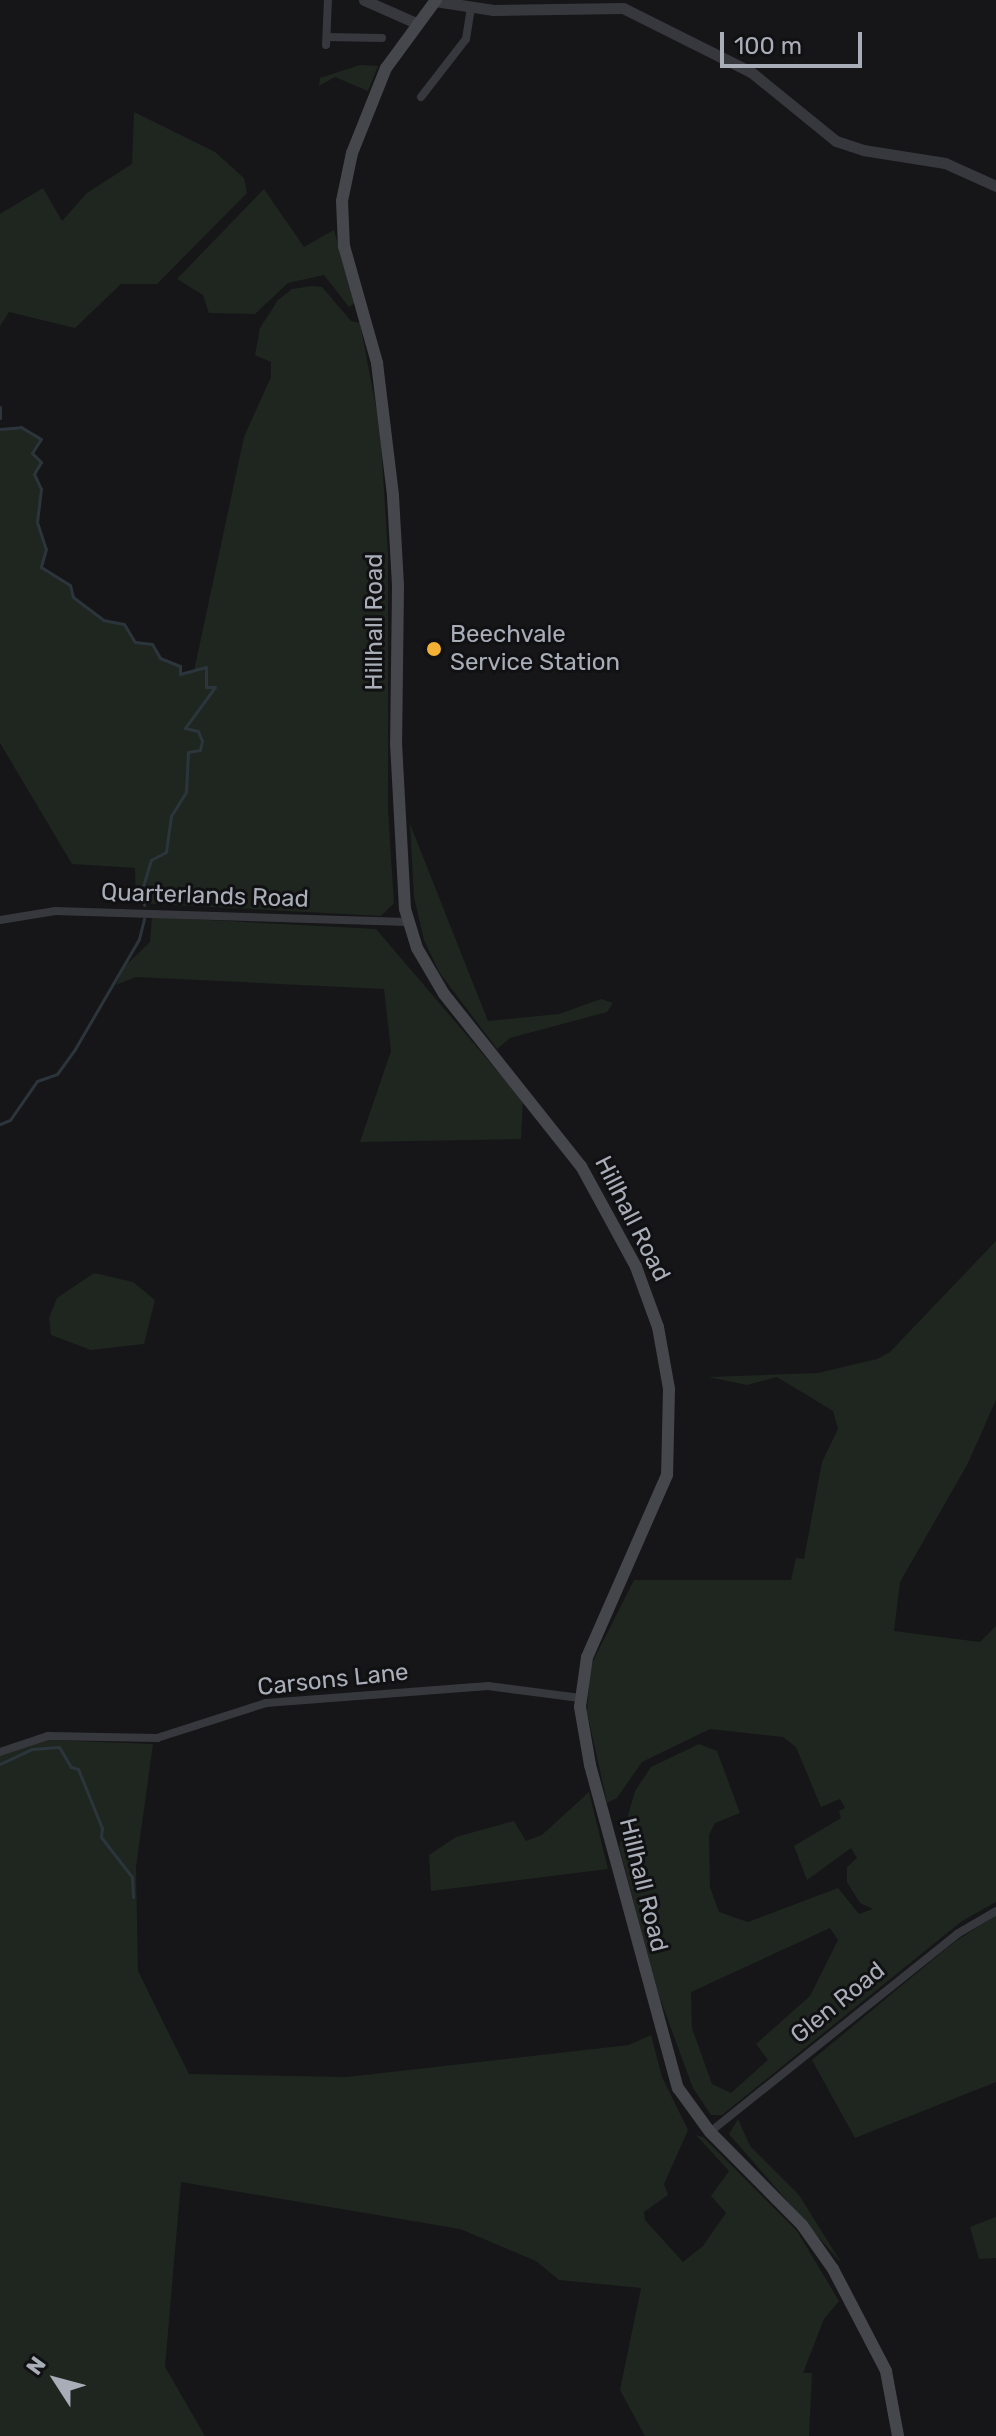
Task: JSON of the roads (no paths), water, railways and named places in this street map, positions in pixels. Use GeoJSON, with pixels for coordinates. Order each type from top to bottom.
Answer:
{"type":"FeatureCollection","features":[{"type":"Feature","properties":{"kind":"main road","name":"Hillhall Road"},"geometry":{"type":"LineString","coordinates":[[436,1],[416,23],[386,68],[352,153],[342,201],[344,246],[377,363],[393,496],[398,597],[396,743],[408,922],[417,948],[444,994],[581,1166],[636,1267],[658,1327],[669,1389],[667,1475],[593,1639],[580,1698],[590,1765],[665,2055],[678,2088],[710,2132],[802,2225],[833,2269],[886,2371],[898,2436]]}},
{"type":"Feature","properties":{"kind":"street"},"geometry":{"type":"LineString","coordinates":[[328,0],[327,41],[382,38]]}},
{"type":"Feature","properties":{"kind":"street"},"geometry":{"type":"LineString","coordinates":[[364,0],[416,23]]}},
{"type":"Feature","properties":{"kind":"street"},"geometry":{"type":"LineString","coordinates":[[436,1],[471,8],[623,8],[751,72],[836,141],[863,150],[945,163],[996,186]]}},
{"type":"Feature","properties":{"kind":"street"},"geometry":{"type":"LineString","coordinates":[[421,97],[466,39],[471,8]]}},
{"type":"Feature","properties":{"kind":"street","name":"Quarterlands Road"},"geometry":{"type":"LineString","coordinates":[[0,920],[55,911],[408,922]]}},
{"type":"Feature","properties":{"kind":"street","name":"Carsons Lane"},"geometry":{"type":"LineString","coordinates":[[0,1752],[48,1736],[157,1738],[266,1703],[488,1686],[580,1698]]}},
{"type":"Feature","properties":{"kind":"street","name":"Glen Road"},"geometry":{"type":"LineString","coordinates":[[710,2132],[957,1934],[996,1911]]}},
{"type":"Feature","properties":{"kind":"waterway"},"geometry":{"type":"LineString","coordinates":[[0,407],[0,418]]}},
{"type":"Feature","properties":{"kind":"waterway"},"geometry":{"type":"LineString","coordinates":[[0,429],[21,427],[41,439],[32,453],[41,462],[34,474],[41,489],[37,522],[46,549],[41,567],[70,585],[73,597],[103,620],[124,624],[135,642],[152,644],[160,658],[180,666],[180,674],[206,667],[206,687],[215,687],[185,728],[198,731],[202,741],[200,750],[188,752],[186,792],[171,816],[166,852],[151,860],[143,886],[144,905]]}},
{"type":"Feature","properties":{"kind":"waterway"},"geometry":{"type":"LineString","coordinates":[[0,1124],[10,1120],[37,1081],[57,1074],[75,1049],[139,939],[144,919]]}},
{"type":"Feature","properties":{"kind":"waterway"},"geometry":{"type":"LineString","coordinates":[[0,1764],[32,1749],[59,1747],[71,1767],[78,1769],[102,1828],[101,1837],[132,1877],[133,1897]]}},
{"type":"Feature","properties":{"kind":"place","name":"Beechvale Service Station"},"geometry":{"type":"Point","coordinates":[434,649]}}]}
